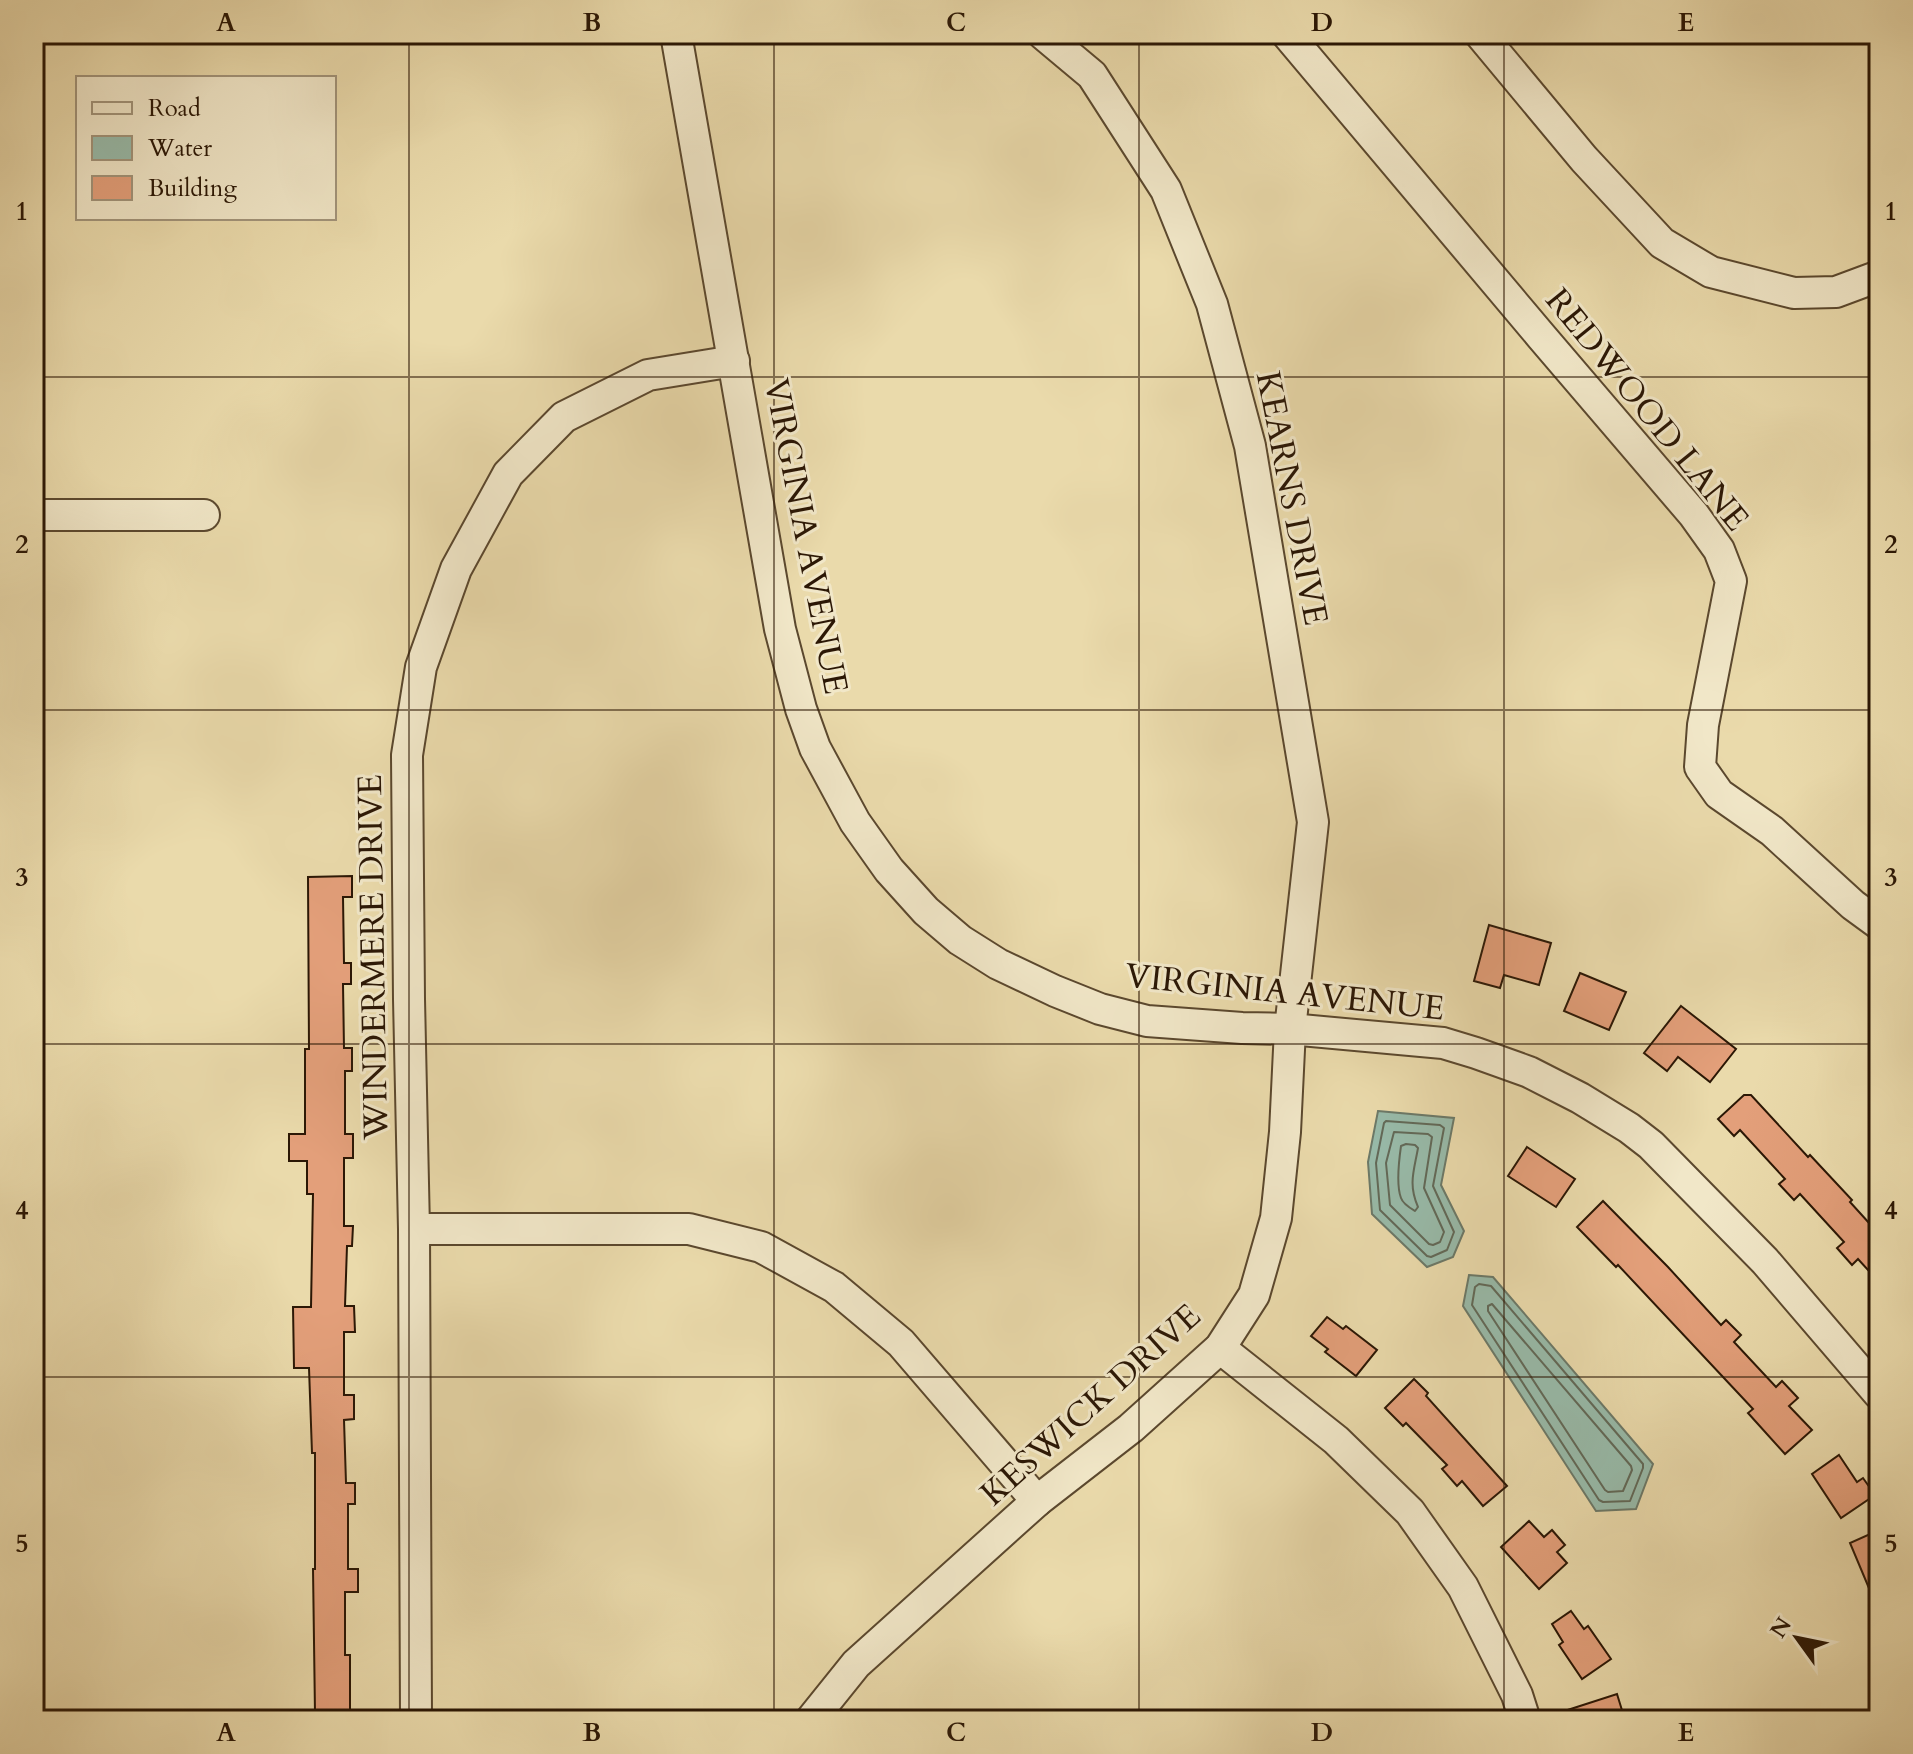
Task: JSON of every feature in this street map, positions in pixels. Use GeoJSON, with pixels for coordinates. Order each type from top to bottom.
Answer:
{"type":"FeatureCollection","features":[{"type":"Feature","properties":{"kind":"street","name":"VIRGINIA AVENUE"},"geometry":{"type":"LineString","coordinates":[[676,34],[780,629],[801,709],[815,748],[849,811],[889,870],[926,911],[960,940],[998,964],[1100,1009],[1147,1021],[1290,1029],[1443,1043],[1529,1072],[1580,1098],[1651,1145],[1765,1261],[1879,1394]]}},
{"type":"Feature","properties":{"kind":"street","name":"KEARNS DRIVE"},"geometry":{"type":"LineString","coordinates":[[1043,34],[1092,75],[1166,190],[1212,304],[1250,446],[1313,822],[1290,1029]]}},
{"type":"Feature","properties":{"kind":"street","name":"REDWOOD LANE"},"geometry":{"type":"LineString","coordinates":[[1287,34],[1694,515],[1719,550],[1731,581],[1703,725],[1700,767],[1719,794],[1772,831],[1853,905],[1879,924]]}},
{"type":"Feature","properties":{"kind":"street"},"geometry":{"type":"LineString","coordinates":[[1480,34],[1584,159],[1662,243],[1711,272],[1794,293],[1836,292],[1879,276]]}},
{"type":"Feature","properties":{"kind":"street","name":"WINDERMERE DRIVE"},"geometry":{"type":"LineString","coordinates":[[416,1720],[414,1229],[407,755],[421,667],[456,569],[508,474],[564,417],[648,375],[734,361]]}},
{"type":"Feature","properties":{"kind":"street"},"geometry":{"type":"LineString","coordinates":[[34,515],[204,515]]}},
{"type":"Feature","properties":{"kind":"street","name":"KESWICK DRIVE"},"geometry":{"type":"LineString","coordinates":[[811,1720],[856,1664],[1037,1501],[1131,1428],[1220,1348],[1254,1295],[1276,1218],[1285,1132],[1290,1029]]}},
{"type":"Feature","properties":{"kind":"street"},"geometry":{"type":"LineString","coordinates":[[414,1229],[689,1229],[761,1247],[834,1287],[901,1343],[1037,1501]]}},
{"type":"Feature","properties":{"kind":"street"},"geometry":{"type":"LineString","coordinates":[[1220,1348],[1336,1440],[1410,1512],[1463,1587],[1517,1695],[1525,1720]]}},
{"type":"Feature","properties":{"kind":"water"},"geometry":{"type":"Polygon","coordinates":[[[1378,1111],[1454,1118],[1441,1185],[1464,1231],[1453,1257],[1427,1267],[1372,1214],[1368,1162],[1378,1111]]]}},
{"type":"Feature","properties":{"kind":"water"},"geometry":{"type":"Polygon","coordinates":[[[1469,1275],[1493,1277],[1653,1464],[1636,1509],[1596,1511],[1463,1306],[1469,1275]]]}},
{"type":"Feature","properties":{"kind":"building"},"geometry":{"type":"Polygon","coordinates":[[[352,876],[352,897],[343,897],[344,963],[351,963],[351,984],[343,984],[344,1048],[352,1048],[352,1071],[345,1071],[345,1134],[353,1134],[353,1158],[344,1158],[344,1226],[353,1226],[352,1246],[347,1246],[345,1306],[354,1306],[355,1332],[344,1332],[344,1395],[354,1395],[354,1419],[344,1420],[346,1483],[355,1483],[355,1504],[348,1504],[348,1569],[358,1569],[358,1592],[345,1592],[345,1655],[350,1655],[350,1713],[315,1713],[315,1453],[312,1453],[309,1368],[294,1368],[293,1307],[311,1307],[313,1194],[307,1194],[307,1161],[289,1161],[289,1134],[305,1134],[305,1049],[309,1049],[308,877],[352,876]]]}},
{"type":"Feature","properties":{"kind":"building"},"geometry":{"type":"Polygon","coordinates":[[[1489,925],[1551,943],[1539,985],[1504,975],[1500,988],[1474,981],[1489,925]]]}},
{"type":"Feature","properties":{"kind":"building"},"geometry":{"type":"Polygon","coordinates":[[[1580,973],[1626,992],[1609,1030],[1564,1011],[1580,973]]]}},
{"type":"Feature","properties":{"kind":"building"},"geometry":{"type":"Polygon","coordinates":[[[1681,1006],[1736,1049],[1710,1082],[1678,1057],[1667,1071],[1644,1053],[1681,1006]]]}},
{"type":"Feature","properties":{"kind":"building"},"geometry":{"type":"Polygon","coordinates":[[[1744,1095],[1751,1095],[1808,1157],[1810,1155],[1879,1234],[1879,1282],[1858,1259],[1852,1265],[1837,1248],[1844,1242],[1800,1194],[1794,1200],[1779,1184],[1785,1179],[1740,1130],[1734,1136],[1718,1119],[1744,1095]]]}},
{"type":"Feature","properties":{"kind":"building"},"geometry":{"type":"Polygon","coordinates":[[[1527,1147],[1575,1179],[1556,1207],[1508,1176],[1527,1147]]]}},
{"type":"Feature","properties":{"kind":"building"},"geometry":{"type":"Polygon","coordinates":[[[1603,1201],[1721,1325],[1726,1320],[1741,1335],[1734,1342],[1776,1387],[1782,1381],[1798,1398],[1789,1406],[1812,1430],[1785,1454],[1748,1413],[1753,1409],[1618,1265],[1616,1267],[1577,1227],[1603,1201]]]}},
{"type":"Feature","properties":{"kind":"building"},"geometry":{"type":"Polygon","coordinates":[[[1327,1317],[1343,1329],[1346,1326],[1377,1350],[1356,1376],[1325,1352],[1328,1349],[1311,1336],[1327,1317]]]}},
{"type":"Feature","properties":{"kind":"building"},"geometry":{"type":"Polygon","coordinates":[[[1414,1379],[1507,1486],[1483,1506],[1462,1481],[1457,1486],[1442,1469],[1447,1465],[1406,1423],[1403,1426],[1385,1408],[1414,1379]]]}},
{"type":"Feature","properties":{"kind":"building"},"geometry":{"type":"Polygon","coordinates":[[[1839,1455],[1857,1482],[1863,1478],[1875,1495],[1841,1518],[1812,1474],[1839,1455]]]}},
{"type":"Feature","properties":{"kind":"building"},"geometry":{"type":"Polygon","coordinates":[[[1529,1521],[1544,1537],[1552,1530],[1565,1545],[1557,1552],[1567,1563],[1539,1589],[1501,1547],[1529,1521]]]}},
{"type":"Feature","properties":{"kind":"building"},"geometry":{"type":"Polygon","coordinates":[[[1879,1530],[1879,1612],[1850,1543],[1879,1530]]]}},
{"type":"Feature","properties":{"kind":"building"},"geometry":{"type":"Polygon","coordinates":[[[1571,1611],[1584,1629],[1588,1626],[1611,1659],[1582,1679],[1559,1645],[1563,1642],[1552,1624],[1571,1611]]]}},
{"type":"Feature","properties":{"kind":"building"},"geometry":{"type":"Polygon","coordinates":[[[1617,1694],[1625,1720],[1550,1720],[1549,1716],[1617,1694]]]}}]}
